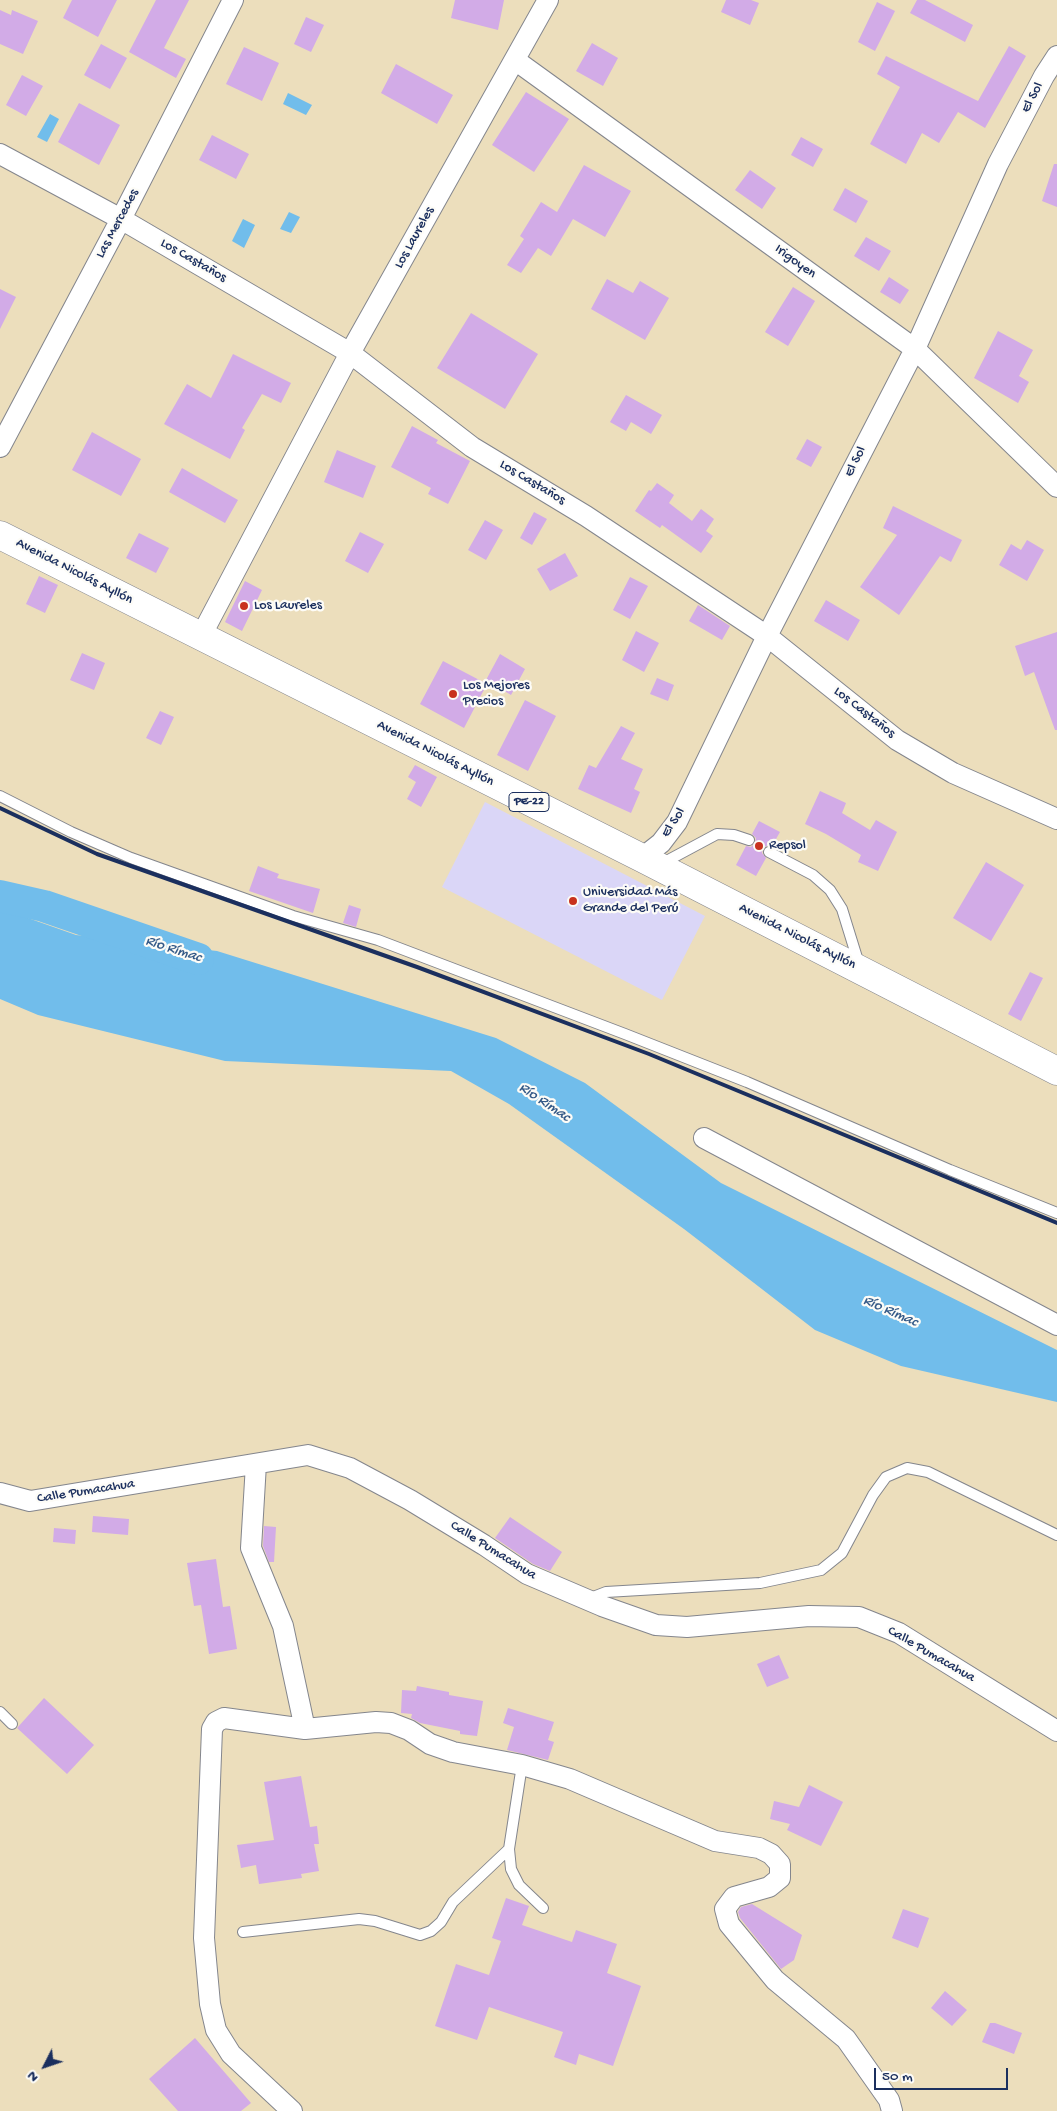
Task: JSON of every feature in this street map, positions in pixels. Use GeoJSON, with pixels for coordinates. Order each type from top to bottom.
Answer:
{"type":"FeatureCollection","features":[{"type":"Feature","properties":{"kind":"highway","name":"Avenida Nicolás Ayllón"},"geometry":{"type":"LineString","coordinates":[[0,535],[649,862],[1057,1071]]}},
{"type":"Feature","properties":{"kind":"street","name":"Las Mercedes"},"geometry":{"type":"LineString","coordinates":[[0,447],[233,0]]}},
{"type":"Feature","properties":{"kind":"street","name":"Los Laureles"},"geometry":{"type":"LineString","coordinates":[[201,636],[350,353],[548,0]]}},
{"type":"Feature","properties":{"kind":"street","name":"El Sol"},"geometry":{"type":"LineString","coordinates":[[649,862],[677,822],[767,636],[915,349],[998,164],[1044,76],[1057,56]]}},
{"type":"Feature","properties":{"kind":"street","name":"Irigoyen"},"geometry":{"type":"LineString","coordinates":[[515,60],[915,349],[1057,487]]}},
{"type":"Feature","properties":{"kind":"street","name":"Los Castaños"},"geometry":{"type":"LineString","coordinates":[[0,154],[120,219],[350,353],[472,447],[586,516],[767,636],[896,740],[953,773],[1057,820]]}},
{"type":"Feature","properties":{"kind":"street"},"geometry":{"type":"LineString","coordinates":[[704,1138],[1057,1325]]}},
{"type":"Feature","properties":{"kind":"street","name":"Calle Pumacahua"},"geometry":{"type":"LineString","coordinates":[[0,1494],[30,1501],[308,1455],[350,1468],[410,1500],[484,1545],[527,1574],[585,1600],[656,1625],[687,1627],[809,1616],[859,1616],[899,1632],[1057,1731]]}},
{"type":"Feature","properties":{"kind":"street"},"geometry":{"type":"LineString","coordinates":[[256,1464],[252,1548],[284,1626],[305,1729]]}},
{"type":"Feature","properties":{"kind":"street"},"geometry":{"type":"LineString","coordinates":[[292,2111],[231,2054],[216,2030],[210,2004],[204,1938],[212,1729],[216,1722],[224,1718],[305,1729],[376,1722],[391,1723],[409,1730],[430,1744],[452,1752],[522,1765],[570,1779],[716,1841],[759,1848],[771,1854],[780,1864],[780,1878],[769,1887],[734,1897],[725,1909],[729,1924],[775,1980],[846,2039],[888,2100],[892,2111]]}},
{"type":"Feature","properties":{"kind":"lane"},"geometry":{"type":"LineString","coordinates":[[0,796],[71,832],[131,858],[293,916],[378,940],[625,1034],[746,1082],[950,1170],[1057,1213]]}},
{"type":"Feature","properties":{"kind":"lane"},"geometry":{"type":"LineString","coordinates":[[649,862],[717,834],[734,835],[749,840]]}},
{"type":"Feature","properties":{"kind":"lane"},"geometry":{"type":"LineString","coordinates":[[769,852],[813,875],[830,890],[842,909],[861,970]]}},
{"type":"Feature","properties":{"kind":"lane"},"geometry":{"type":"LineString","coordinates":[[585,1600],[606,1592],[760,1583],[821,1570],[842,1553],[873,1495],[886,1478],[907,1468],[928,1472],[1057,1535]]}},
{"type":"Feature","properties":{"kind":"lane"},"geometry":{"type":"LineString","coordinates":[[0,1712],[12,1724]]}},
{"type":"Feature","properties":{"kind":"lane"},"geometry":{"type":"LineString","coordinates":[[522,1765],[508,1849],[511,1869],[519,1885],[543,1908]]}},
{"type":"Feature","properties":{"kind":"lane"},"geometry":{"type":"LineString","coordinates":[[243,1932],[359,1919],[375,1921],[420,1936],[432,1931],[441,1922],[453,1902],[508,1849]]}},
{"type":"Feature","properties":{"kind":"shaded area","name":"Universidad Más Grande del Perú"},"geometry":{"type":"Polygon","coordinates":[[[485,802],[705,916],[662,1000],[442,887],[485,802]]]}},
{"type":"Feature","properties":{"kind":"water"},"geometry":{"type":"Polygon","coordinates":[[[288,93],[312,105],[306,115],[283,104],[288,93]]]}},
{"type":"Feature","properties":{"kind":"water"},"geometry":{"type":"Polygon","coordinates":[[[50,114],[59,119],[47,142],[37,137],[50,114]]]}},
{"type":"Feature","properties":{"kind":"water"},"geometry":{"type":"Polygon","coordinates":[[[289,212],[300,217],[291,233],[280,229],[289,212]]]}},
{"type":"Feature","properties":{"kind":"water"},"geometry":{"type":"Polygon","coordinates":[[[243,219],[255,225],[244,248],[232,241],[243,219]]]}},
{"type":"Feature","properties":{"kind":"water"},"geometry":{"type":"Polygon","coordinates":[[[0,899],[25,917],[76,935],[217,951],[496,1038],[585,1083],[721,1183],[1057,1350],[1057,1402],[901,1366],[815,1330],[684,1229],[509,1104],[451,1071],[225,1061],[38,1015],[0,999],[0,899]]]}},
{"type":"Feature","properties":{"kind":"building"},"geometry":{"type":"Polygon","coordinates":[[[72,0],[117,0],[98,37],[63,18],[72,0]]]}},
{"type":"Feature","properties":{"kind":"building"},"geometry":{"type":"Polygon","coordinates":[[[156,0],[189,0],[164,48],[186,59],[176,78],[129,52],[156,0]]]}},
{"type":"Feature","properties":{"kind":"building"},"geometry":{"type":"Polygon","coordinates":[[[455,0],[504,0],[498,30],[451,18],[455,0]]]}},
{"type":"Feature","properties":{"kind":"building"},"geometry":{"type":"Polygon","coordinates":[[[726,0],[751,0],[759,3],[750,25],[721,12],[726,0]]]}},
{"type":"Feature","properties":{"kind":"building"},"geometry":{"type":"Polygon","coordinates":[[[917,0],[925,0],[973,25],[965,42],[910,13],[917,0]]]}},
{"type":"Feature","properties":{"kind":"building"},"geometry":{"type":"Polygon","coordinates":[[[877,2],[895,11],[875,51],[858,42],[877,2]]]}},
{"type":"Feature","properties":{"kind":"building"},"geometry":{"type":"Polygon","coordinates":[[[0,10],[11,15],[12,10],[38,21],[23,54],[0,44],[0,10]]]}},
{"type":"Feature","properties":{"kind":"building"},"geometry":{"type":"Polygon","coordinates":[[[306,17],[324,25],[311,52],[294,44],[306,17]]]}},
{"type":"Feature","properties":{"kind":"building"},"geometry":{"type":"Polygon","coordinates":[[[592,43],[618,58],[603,86],[576,71],[592,43]]]}},
{"type":"Feature","properties":{"kind":"building"},"geometry":{"type":"Polygon","coordinates":[[[101,44],[127,58],[110,89],[84,75],[101,44]]]}},
{"type":"Feature","properties":{"kind":"building"},"geometry":{"type":"Polygon","coordinates":[[[1009,46],[1026,56],[985,128],[958,112],[939,143],[922,133],[906,164],[870,144],[900,87],[877,74],[886,56],[978,101],[1009,46]]]}},
{"type":"Feature","properties":{"kind":"building"},"geometry":{"type":"Polygon","coordinates":[[[244,47],[279,63],[262,101],[226,84],[244,47]]]}},
{"type":"Feature","properties":{"kind":"building"},"geometry":{"type":"Polygon","coordinates":[[[396,64],[453,95],[437,124],[381,93],[396,64]]]}},
{"type":"Feature","properties":{"kind":"building"},"geometry":{"type":"Polygon","coordinates":[[[22,75],[43,86],[26,116],[6,105],[22,75]]]}},
{"type":"Feature","properties":{"kind":"building"},"geometry":{"type":"Polygon","coordinates":[[[526,92],[569,119],[534,172],[492,145],[526,92]]]}},
{"type":"Feature","properties":{"kind":"building"},"geometry":{"type":"Polygon","coordinates":[[[79,103],[120,125],[99,165],[58,142],[79,103]]]}},
{"type":"Feature","properties":{"kind":"building"},"geometry":{"type":"Polygon","coordinates":[[[212,135],[249,154],[236,179],[199,160],[212,135]]]}},
{"type":"Feature","properties":{"kind":"building"},"geometry":{"type":"Polygon","coordinates":[[[801,137],[823,149],[813,167],[791,155],[801,137]]]}},
{"type":"Feature","properties":{"kind":"building"},"geometry":{"type":"Polygon","coordinates":[[[1054,164],[1057,164],[1057,207],[1042,201],[1054,164]]]}},
{"type":"Feature","properties":{"kind":"building"},"geometry":{"type":"Polygon","coordinates":[[[584,165],[631,191],[605,237],[573,219],[551,256],[538,248],[521,273],[507,265],[524,239],[520,236],[541,202],[557,212],[584,165]]]}},
{"type":"Feature","properties":{"kind":"building"},"geometry":{"type":"Polygon","coordinates":[[[750,170],[776,188],[762,209],[735,190],[750,170]]]}},
{"type":"Feature","properties":{"kind":"building"},"geometry":{"type":"Polygon","coordinates":[[[845,188],[868,201],[856,223],[833,210],[845,188]]]}},
{"type":"Feature","properties":{"kind":"building"},"geometry":{"type":"Polygon","coordinates":[[[866,237],[891,251],[879,271],[854,256],[866,237]]]}},
{"type":"Feature","properties":{"kind":"building"},"geometry":{"type":"Polygon","coordinates":[[[889,277],[909,290],[900,304],[880,292],[889,277]]]}},
{"type":"Feature","properties":{"kind":"building"},"geometry":{"type":"Polygon","coordinates":[[[607,279],[633,293],[640,281],[669,298],[645,340],[591,309],[607,279]]]}},
{"type":"Feature","properties":{"kind":"building"},"geometry":{"type":"Polygon","coordinates":[[[793,287],[815,301],[788,346],[765,332],[793,287]]]}},
{"type":"Feature","properties":{"kind":"building"},"geometry":{"type":"Polygon","coordinates":[[[0,289],[16,297],[0,329],[0,289]]]}},
{"type":"Feature","properties":{"kind":"building"},"geometry":{"type":"Polygon","coordinates":[[[471,313],[538,354],[505,409],[437,368],[471,313]]]}},
{"type":"Feature","properties":{"kind":"building"},"geometry":{"type":"Polygon","coordinates":[[[998,331],[1033,350],[1019,376],[1029,382],[1018,403],[974,378],[998,331]]]}},
{"type":"Feature","properties":{"kind":"building"},"geometry":{"type":"Polygon","coordinates":[[[233,354],[291,383],[281,403],[262,394],[242,428],[245,430],[230,459],[164,424],[187,384],[211,398],[233,354]]]}},
{"type":"Feature","properties":{"kind":"building"},"geometry":{"type":"Polygon","coordinates":[[[626,395],[662,415],[651,434],[631,422],[626,431],[610,422],[626,395]]]}},
{"type":"Feature","properties":{"kind":"building"},"geometry":{"type":"Polygon","coordinates":[[[412,426],[438,440],[436,443],[470,461],[448,504],[428,494],[431,488],[391,467],[412,426]]]}},
{"type":"Feature","properties":{"kind":"building"},"geometry":{"type":"Polygon","coordinates":[[[92,432],[141,459],[121,496],[72,470],[92,432]]]}},
{"type":"Feature","properties":{"kind":"building"},"geometry":{"type":"Polygon","coordinates":[[[807,439],[822,447],[811,467],[796,459],[807,439]]]}},
{"type":"Feature","properties":{"kind":"building"},"geometry":{"type":"Polygon","coordinates":[[[337,450],[376,466],[363,498],[324,482],[337,450]]]}},
{"type":"Feature","properties":{"kind":"building"},"geometry":{"type":"Polygon","coordinates":[[[182,468],[238,500],[225,523],[169,492],[182,468]]]}},
{"type":"Feature","properties":{"kind":"building"},"geometry":{"type":"Polygon","coordinates":[[[657,483],[674,495],[669,503],[692,521],[701,509],[714,519],[706,531],[713,536],[701,553],[662,525],[660,528],[635,511],[649,490],[651,491],[657,483]]]}},
{"type":"Feature","properties":{"kind":"building"},"geometry":{"type":"Polygon","coordinates":[[[893,506],[962,540],[951,562],[940,556],[899,615],[860,587],[897,535],[883,528],[893,506]]]}},
{"type":"Feature","properties":{"kind":"building"},"geometry":{"type":"Polygon","coordinates":[[[534,512],[547,519],[532,545],[520,538],[534,512]]]}},
{"type":"Feature","properties":{"kind":"building"},"geometry":{"type":"Polygon","coordinates":[[[485,520],[503,530],[486,560],[468,550],[485,520]]]}},
{"type":"Feature","properties":{"kind":"building"},"geometry":{"type":"Polygon","coordinates":[[[360,532],[384,544],[368,573],[345,561],[360,532]]]}},
{"type":"Feature","properties":{"kind":"building"},"geometry":{"type":"Polygon","coordinates":[[[139,533],[169,548],[156,573],[126,558],[139,533]]]}},
{"type":"Feature","properties":{"kind":"building"},"geometry":{"type":"Polygon","coordinates":[[[1027,540],[1044,550],[1027,581],[999,565],[1011,544],[1021,550],[1027,540]]]}},
{"type":"Feature","properties":{"kind":"building"},"geometry":{"type":"Polygon","coordinates":[[[565,553],[578,576],[550,591],[537,569],[565,553]]]}},
{"type":"Feature","properties":{"kind":"building"},"geometry":{"type":"Polygon","coordinates":[[[39,576],[58,585],[45,613],[26,604],[39,576]]]}},
{"type":"Feature","properties":{"kind":"building"},"geometry":{"type":"Polygon","coordinates":[[[630,577],[648,586],[630,619],[613,610],[630,577]]]}},
{"type":"Feature","properties":{"kind":"building","name":"Los Laureles"},"geometry":{"type":"Polygon","coordinates":[[[245,581],[262,590],[242,631],[225,622],[245,581]]]}},
{"type":"Feature","properties":{"kind":"building"},"geometry":{"type":"Polygon","coordinates":[[[826,600],[860,620],[848,641],[814,621],[826,600]]]}},
{"type":"Feature","properties":{"kind":"building"},"geometry":{"type":"Polygon","coordinates":[[[698,605],[730,626],[722,640],[689,621],[698,605]]]}},
{"type":"Feature","properties":{"kind":"building"},"geometry":{"type":"Polygon","coordinates":[[[636,631],[659,643],[644,672],[622,660],[636,631]]]}},
{"type":"Feature","properties":{"kind":"building"},"geometry":{"type":"Polygon","coordinates":[[[1057,632],[1057,730],[1055,730],[1034,672],[1025,676],[1015,646],[1057,632]]]}},
{"type":"Feature","properties":{"kind":"building"},"geometry":{"type":"Polygon","coordinates":[[[82,653],[105,663],[94,690],[70,680],[82,653]]]}},
{"type":"Feature","properties":{"kind":"building"},"geometry":{"type":"Polygon","coordinates":[[[500,654],[525,669],[511,695],[486,680],[500,654]]]}},
{"type":"Feature","properties":{"kind":"building","name":"Los Mejores Precios"},"geometry":{"type":"Polygon","coordinates":[[[443,661],[487,684],[464,728],[420,704],[443,661]]]}},
{"type":"Feature","properties":{"kind":"building"},"geometry":{"type":"Polygon","coordinates":[[[657,678],[674,685],[668,701],[650,694],[657,678]]]}},
{"type":"Feature","properties":{"kind":"building"},"geometry":{"type":"Polygon","coordinates":[[[525,700],[556,716],[528,771],[497,755],[525,700]]]}},
{"type":"Feature","properties":{"kind":"building"},"geometry":{"type":"Polygon","coordinates":[[[160,711],[174,717],[161,745],[146,738],[160,711]]]}},
{"type":"Feature","properties":{"kind":"building"},"geometry":{"type":"Polygon","coordinates":[[[621,726],[635,733],[621,759],[643,769],[634,789],[640,792],[631,813],[578,789],[589,765],[596,768],[621,726]]]}},
{"type":"Feature","properties":{"kind":"building"},"geometry":{"type":"Polygon","coordinates":[[[415,765],[437,777],[421,807],[407,799],[416,782],[408,777],[415,765]]]}},
{"type":"Feature","properties":{"kind":"building"},"geometry":{"type":"Polygon","coordinates":[[[820,791],[846,803],[842,813],[870,830],[876,820],[897,832],[878,871],[858,862],[861,855],[805,824],[820,791]]]}},
{"type":"Feature","properties":{"kind":"building","name":"Repsol"},"geometry":{"type":"Polygon","coordinates":[[[759,821],[780,832],[772,846],[768,845],[763,848],[762,853],[766,858],[756,876],[736,865],[746,846],[751,847],[755,843],[756,838],[752,834],[759,821]]]}},
{"type":"Feature","properties":{"kind":"building"},"geometry":{"type":"Polygon","coordinates":[[[986,862],[1024,885],[991,941],[953,918],[986,862]]]}},
{"type":"Feature","properties":{"kind":"building"},"geometry":{"type":"Polygon","coordinates":[[[258,866],[279,874],[277,878],[320,889],[313,913],[249,891],[258,866]]]}},
{"type":"Feature","properties":{"kind":"building"},"geometry":{"type":"Polygon","coordinates":[[[349,905],[361,909],[356,927],[343,923],[349,905]]]}},
{"type":"Feature","properties":{"kind":"building"},"geometry":{"type":"Polygon","coordinates":[[[1030,972],[1043,978],[1021,1021],[1008,1014],[1030,972]]]}},
{"type":"Feature","properties":{"kind":"building"},"geometry":{"type":"Polygon","coordinates":[[[93,1516],[129,1519],[128,1535],[92,1532],[93,1516]]]}},
{"type":"Feature","properties":{"kind":"building"},"geometry":{"type":"Polygon","coordinates":[[[510,1517],[562,1552],[550,1571],[533,1564],[495,1538],[510,1517]]]}},
{"type":"Feature","properties":{"kind":"building"},"geometry":{"type":"Polygon","coordinates":[[[264,1526],[276,1527],[274,1562],[269,1562],[263,1546],[264,1526]]]}},
{"type":"Feature","properties":{"kind":"building"},"geometry":{"type":"Polygon","coordinates":[[[54,1528],[76,1530],[75,1544],[53,1542],[54,1528]]]}},
{"type":"Feature","properties":{"kind":"building"},"geometry":{"type":"Polygon","coordinates":[[[216,1559],[223,1607],[230,1606],[237,1649],[209,1654],[201,1605],[194,1606],[187,1563],[216,1559]]]}},
{"type":"Feature","properties":{"kind":"building"},"geometry":{"type":"Polygon","coordinates":[[[779,1655],[789,1678],[767,1687],[757,1664],[779,1655]]]}},
{"type":"Feature","properties":{"kind":"building"},"geometry":{"type":"Polygon","coordinates":[[[417,1686],[449,1692],[449,1695],[483,1701],[477,1736],[460,1734],[460,1731],[420,1723],[411,1718],[412,1714],[401,1713],[402,1690],[416,1691],[417,1686]]]}},
{"type":"Feature","properties":{"kind":"building"},"geometry":{"type":"Polygon","coordinates":[[[44,1698],[94,1745],[67,1774],[17,1728],[44,1698]]]}},
{"type":"Feature","properties":{"kind":"building"},"geometry":{"type":"Polygon","coordinates":[[[508,1708],[554,1722],[548,1740],[554,1742],[548,1760],[507,1750],[514,1727],[503,1723],[508,1708]]]}},
{"type":"Feature","properties":{"kind":"building"},"geometry":{"type":"Polygon","coordinates":[[[301,1776],[310,1827],[317,1826],[319,1844],[314,1844],[319,1871],[301,1874],[302,1878],[259,1884],[256,1865],[241,1868],[237,1845],[274,1840],[264,1782],[301,1776]]]}},
{"type":"Feature","properties":{"kind":"building"},"geometry":{"type":"Polygon","coordinates":[[[809,1785],[843,1802],[821,1846],[787,1830],[790,1824],[770,1819],[774,1801],[799,1807],[809,1785]]]}},
{"type":"Feature","properties":{"kind":"building"},"geometry":{"type":"Polygon","coordinates":[[[506,1898],[529,1906],[522,1925],[572,1942],[576,1930],[617,1944],[607,1973],[641,1986],[613,2066],[579,2054],[576,2065],[554,2057],[563,2032],[489,2007],[477,2040],[435,2026],[456,1964],[489,1975],[501,1941],[492,1938],[506,1898]]]}},
{"type":"Feature","properties":{"kind":"building"},"geometry":{"type":"Polygon","coordinates":[[[752,1904],[802,1935],[794,1960],[781,1969],[740,1918],[738,1912],[741,1907],[752,1904]]]}},
{"type":"Feature","properties":{"kind":"building"},"geometry":{"type":"Polygon","coordinates":[[[903,1909],[929,1918],[918,1948],[892,1938],[903,1909]]]}},
{"type":"Feature","properties":{"kind":"building"},"geometry":{"type":"Polygon","coordinates":[[[945,1991],[967,2010],[952,2026],[931,2008],[945,1991]]]}},
{"type":"Feature","properties":{"kind":"building"},"geometry":{"type":"Polygon","coordinates":[[[990,2023],[1022,2033],[1014,2054],[982,2042],[990,2023]]]}},
{"type":"Feature","properties":{"kind":"building"},"geometry":{"type":"Polygon","coordinates":[[[195,2038],[251,2103],[241,2111],[178,2111],[149,2079],[195,2038]]]}},
{"type":"Feature","properties":{"kind":"waterway","name":"Río Rímac"},"geometry":{"type":"LineString","coordinates":[[0,896],[44,906],[198,959]]}},
{"type":"Feature","properties":{"kind":"railway"},"geometry":{"type":"LineString","coordinates":[[0,808],[97,854],[417,967],[649,1054],[1057,1223]]}},
{"type":"Feature","properties":{"kind":"place","name":"Los Laureles"},"geometry":{"type":"Point","coordinates":[244,606]}},
{"type":"Feature","properties":{"kind":"place","name":"Los Mejores Precios"},"geometry":{"type":"Point","coordinates":[453,694]}},
{"type":"Feature","properties":{"kind":"place","name":"Repsol"},"geometry":{"type":"Point","coordinates":[759,846]}},
{"type":"Feature","properties":{"kind":"place","name":"Universidad Más Grande del Perú"},"geometry":{"type":"Point","coordinates":[573,901]}}]}
